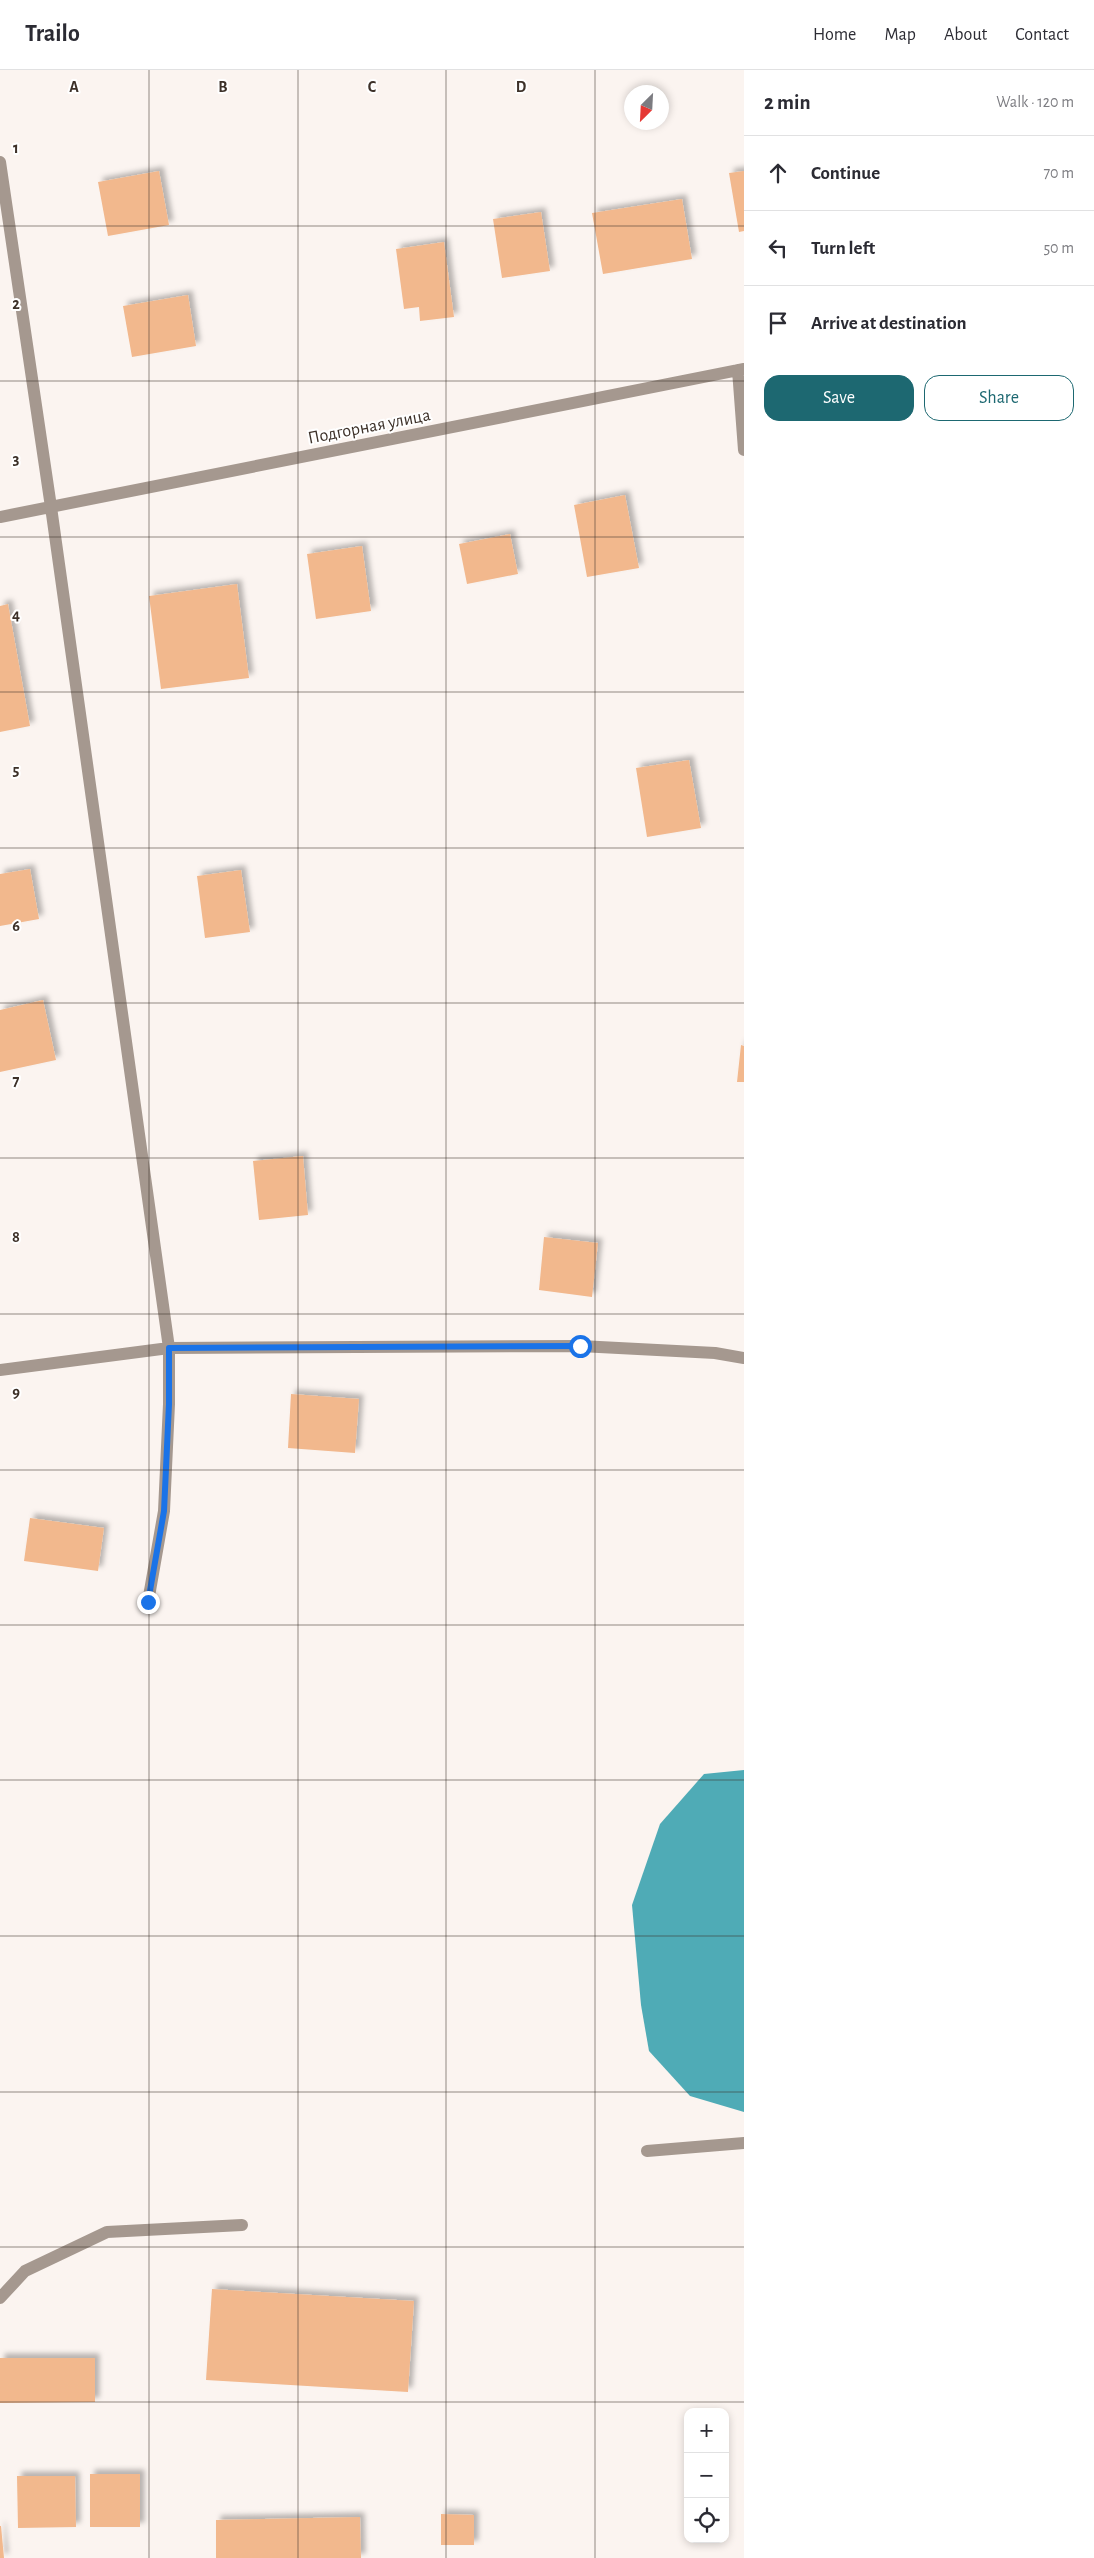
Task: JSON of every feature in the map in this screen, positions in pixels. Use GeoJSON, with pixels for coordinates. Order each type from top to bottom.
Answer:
{"type":"FeatureCollection","features":[{"type":"Feature","properties":{"kind":"street"},"geometry":{"type":"LineString","coordinates":[[0,162],[51,507],[169,1348],[169,1404],[164,1511],[148,1602]]}},
{"type":"Feature","properties":{"kind":"street"},"geometry":{"type":"LineString","coordinates":[[741,370],[744,450]]}},
{"type":"Feature","properties":{"kind":"street","name":"Подгорная улица"},"geometry":{"type":"LineString","coordinates":[[0,517],[741,370]]}},
{"type":"Feature","properties":{"kind":"street"},"geometry":{"type":"LineString","coordinates":[[0,1370],[169,1348],[580,1346],[715,1353],[744,1358]]}},
{"type":"Feature","properties":{"kind":"street"},"geometry":{"type":"LineString","coordinates":[[647,2151],[744,2142]]}},
{"type":"Feature","properties":{"kind":"street"},"geometry":{"type":"LineString","coordinates":[[0,2298],[25,2271],[107,2232],[242,2226]]}},
{"type":"Feature","properties":{"kind":"water"},"geometry":{"type":"Polygon","coordinates":[[[744,1770],[744,2112],[690,2096],[649,2051],[641,2005],[632,1905],[660,1824],[704,1774],[744,1770]]]}},
{"type":"Feature","properties":{"kind":"building"},"geometry":{"type":"Polygon","coordinates":[[[159,171],[169,225],[108,236],[98,182],[159,171]]]}},
{"type":"Feature","properties":{"kind":"building"},"geometry":{"type":"Polygon","coordinates":[[[744,171],[744,231],[739,232],[729,173],[744,171]]]}},
{"type":"Feature","properties":{"kind":"building"},"geometry":{"type":"Polygon","coordinates":[[[682,199],[692,259],[603,274],[592,213],[682,199]]]}},
{"type":"Feature","properties":{"kind":"building"},"geometry":{"type":"Polygon","coordinates":[[[541,212],[550,271],[502,278],[493,219],[541,212]]]}},
{"type":"Feature","properties":{"kind":"building"},"geometry":{"type":"Polygon","coordinates":[[[444,242],[454,317],[420,321],[419,307],[404,309],[396,249],[444,242]]]}},
{"type":"Feature","properties":{"kind":"building"},"geometry":{"type":"Polygon","coordinates":[[[188,295],[196,346],[132,357],[123,306],[188,295]]]}},
{"type":"Feature","properties":{"kind":"building"},"geometry":{"type":"Polygon","coordinates":[[[625,495],[639,568],[587,577],[574,505],[625,495]]]}},
{"type":"Feature","properties":{"kind":"building"},"geometry":{"type":"Polygon","coordinates":[[[510,534],[518,574],[467,584],[459,544],[510,534]]]}},
{"type":"Feature","properties":{"kind":"building"},"geometry":{"type":"Polygon","coordinates":[[[362,546],[371,611],[316,619],[307,554],[362,546]]]}},
{"type":"Feature","properties":{"kind":"building"},"geometry":{"type":"Polygon","coordinates":[[[237,584],[249,678],[161,689],[149,596],[237,584]]]}},
{"type":"Feature","properties":{"kind":"building"},"geometry":{"type":"Polygon","coordinates":[[[8,604],[30,726],[0,732],[0,606],[8,604]]]}},
{"type":"Feature","properties":{"kind":"building"},"geometry":{"type":"Polygon","coordinates":[[[689,760],[701,828],[647,837],[636,768],[689,760]]]}},
{"type":"Feature","properties":{"kind":"building"},"geometry":{"type":"Polygon","coordinates":[[[30,869],[39,919],[0,926],[0,874],[30,869]]]}},
{"type":"Feature","properties":{"kind":"building"},"geometry":{"type":"Polygon","coordinates":[[[241,870],[250,932],[205,938],[197,876],[241,870]]]}},
{"type":"Feature","properties":{"kind":"building"},"geometry":{"type":"Polygon","coordinates":[[[43,1000],[56,1060],[0,1072],[0,1010],[43,1000]]]}},
{"type":"Feature","properties":{"kind":"building"},"geometry":{"type":"Polygon","coordinates":[[[741,1045],[744,1046],[744,1082],[737,1082],[741,1045]]]}},
{"type":"Feature","properties":{"kind":"building"},"geometry":{"type":"Polygon","coordinates":[[[303,1156],[308,1215],[259,1220],[253,1161],[303,1156]]]}},
{"type":"Feature","properties":{"kind":"building"},"geometry":{"type":"Polygon","coordinates":[[[544,1237],[598,1243],[592,1297],[539,1290],[544,1237]]]}},
{"type":"Feature","properties":{"kind":"building"},"geometry":{"type":"Polygon","coordinates":[[[291,1394],[359,1399],[355,1453],[288,1448],[291,1394]]]}},
{"type":"Feature","properties":{"kind":"building"},"geometry":{"type":"Polygon","coordinates":[[[30,1518],[104,1528],[98,1571],[24,1561],[30,1518]]]}},
{"type":"Feature","properties":{"kind":"building"},"geometry":{"type":"Polygon","coordinates":[[[212,2289],[414,2301],[408,2392],[206,2380],[212,2289]]]}},
{"type":"Feature","properties":{"kind":"building"},"geometry":{"type":"Polygon","coordinates":[[[0,2358],[95,2358],[95,2402],[0,2403],[0,2358]]]}},
{"type":"Feature","properties":{"kind":"building"},"geometry":{"type":"Polygon","coordinates":[[[90,2474],[140,2474],[140,2527],[90,2527],[90,2474]]]}},
{"type":"Feature","properties":{"kind":"building"},"geometry":{"type":"Polygon","coordinates":[[[17,2476],[75,2476],[76,2527],[18,2528],[17,2476]]]}},
{"type":"Feature","properties":{"kind":"building"},"geometry":{"type":"Polygon","coordinates":[[[441,2514],[474,2515],[474,2545],[441,2545],[441,2514]]]}},
{"type":"Feature","properties":{"kind":"building"},"geometry":{"type":"Polygon","coordinates":[[[360,2517],[361,2558],[216,2558],[216,2520],[360,2517]]]}},
{"type":"Feature","properties":{"kind":"building"},"geometry":{"type":"Polygon","coordinates":[[[1,2526],[4,2558],[0,2558],[1,2526]]]}},
{"type":"Feature","properties":{"kind":"route"},"geometry":{"type":"LineString","coordinates":[[148,1602],[164,1511],[169,1404],[169,1348],[580,1346]]}}]}
